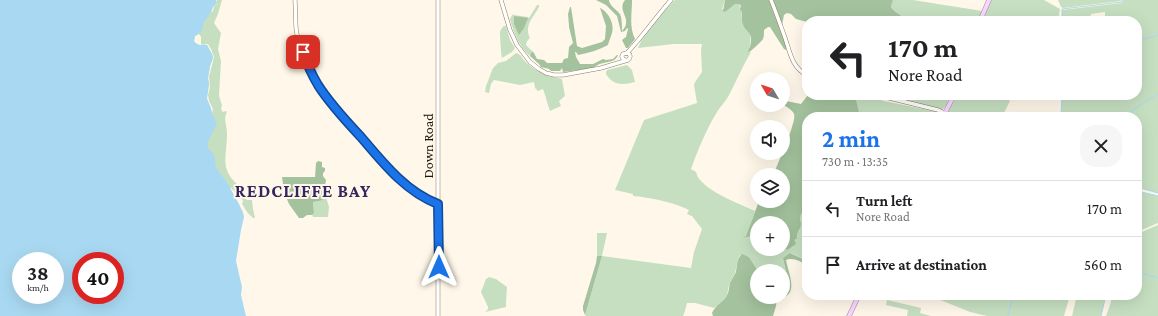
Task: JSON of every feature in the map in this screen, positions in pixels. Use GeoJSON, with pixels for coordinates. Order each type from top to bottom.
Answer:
{"type":"FeatureCollection","features":[{"type":"Feature","properties":{"kind":"main road"},"geometry":{"type":"LineString","coordinates":[[982,16],[988,0]]}},
{"type":"Feature","properties":{"kind":"main road"},"geometry":{"type":"LineString","coordinates":[[946,112],[952,100]]}},
{"type":"Feature","properties":{"kind":"main road"},"geometry":{"type":"LineString","coordinates":[[849,316],[857,300]]}},
{"type":"Feature","properties":{"kind":"street"},"geometry":{"type":"LineString","coordinates":[[295,0],[298,40],[308,65],[322,91],[349,124],[394,174],[414,192],[438,204]]}},
{"type":"Feature","properties":{"kind":"street","name":"Down Road"},"geometry":{"type":"LineString","coordinates":[[438,0],[438,316]]}},
{"type":"Feature","properties":{"kind":"street"},"geometry":{"type":"LineString","coordinates":[[501,0],[515,41],[527,58],[541,70],[550,74],[563,75],[601,68],[630,59],[628,54]]}},
{"type":"Feature","properties":{"kind":"street"},"geometry":{"type":"LineString","coordinates":[[616,64],[623,54],[628,54],[672,0]]}},
{"type":"Feature","properties":{"kind":"street"},"geometry":{"type":"LineString","coordinates":[[771,0],[792,60],[798,69],[802,72]]}},
{"type":"Feature","properties":{"kind":"street"},"geometry":{"type":"LineString","coordinates":[[622,56],[625,60]]}},
{"type":"Feature","properties":{"kind":"street"},"geometry":{"type":"LineString","coordinates":[[897,100],[938,110],[940,112]]}},
{"type":"Feature","properties":{"kind":"green space"},"geometry":{"type":"Polygon","coordinates":[[[216,0],[217,3],[217,0],[222,0],[214,23],[221,33],[218,49],[221,61],[219,96],[222,105],[221,109],[223,112],[227,112],[225,119],[227,133],[225,158],[227,170],[230,176],[243,189],[239,188],[240,192],[247,200],[252,200],[255,218],[247,212],[242,204],[243,201],[240,195],[230,188],[243,212],[244,217],[218,219],[155,102],[216,0]],[[199,34],[195,36],[194,41],[195,43],[202,45],[201,37],[199,34]],[[208,44],[202,45],[207,45],[213,58],[208,78],[209,84],[207,95],[212,113],[213,109],[208,95],[210,87],[209,77],[214,57],[208,44]]]}},
{"type":"Feature","properties":{"kind":"green space"},"geometry":{"type":"Polygon","coordinates":[[[596,0],[609,0],[611,5],[620,14],[622,20],[622,31],[626,23],[622,8],[623,4],[625,0],[632,0],[631,25],[635,39],[628,48],[626,48],[622,40],[626,37],[628,29],[627,28],[625,31],[621,32],[617,16],[606,5],[596,0]]]}},
{"type":"Feature","properties":{"kind":"green space"},"geometry":{"type":"Polygon","coordinates":[[[675,0],[725,0],[722,9],[726,11],[735,4],[739,4],[743,26],[750,34],[748,53],[751,52],[728,97],[718,110],[709,126],[691,169],[696,172],[704,184],[712,190],[755,211],[753,216],[750,216],[750,225],[744,238],[750,237],[750,256],[786,256],[783,258],[784,264],[754,264],[749,257],[740,255],[727,295],[720,305],[714,308],[695,303],[687,303],[683,316],[585,315],[602,256],[691,268],[694,252],[702,229],[692,216],[687,214],[689,210],[670,203],[633,196],[633,194],[615,190],[644,120],[697,103],[694,85],[702,72],[702,44],[674,44],[638,48],[649,28],[675,0]]]}},
{"type":"Feature","properties":{"kind":"green space"},"geometry":{"type":"Polygon","coordinates":[[[725,0],[770,0],[782,32],[786,50],[770,27],[768,27],[764,30],[764,37],[762,40],[748,53],[751,38],[742,23],[741,6],[739,4],[735,4],[725,12],[723,11],[725,0]]]}},
{"type":"Feature","properties":{"kind":"green space"},"geometry":{"type":"Polygon","coordinates":[[[773,0],[893,0],[891,7],[901,16],[802,16],[802,21],[796,19],[791,14],[787,13],[784,15],[782,25],[773,0]]]}},
{"type":"Feature","properties":{"kind":"green space"},"geometry":{"type":"Polygon","coordinates":[[[893,0],[913,0],[982,11],[980,16],[901,16],[891,7],[893,0]]]}},
{"type":"Feature","properties":{"kind":"green space"},"geometry":{"type":"Polygon","coordinates":[[[990,0],[1044,0],[1060,9],[1059,16],[984,16],[990,0]]]}},
{"type":"Feature","properties":{"kind":"green space"},"geometry":{"type":"Polygon","coordinates":[[[1058,0],[1121,0],[1121,1],[1063,8],[1058,0]]]}},
{"type":"Feature","properties":{"kind":"green space"},"geometry":{"type":"Polygon","coordinates":[[[1123,0],[1158,0],[1158,193],[1142,188],[1142,112],[1061,112],[1062,100],[1142,100],[1142,16],[1105,16],[1105,12],[1091,14],[1091,16],[1062,16],[1062,10],[1122,3],[1123,0]]]}},
{"type":"Feature","properties":{"kind":"green space"},"geometry":{"type":"Polygon","coordinates":[[[537,5],[539,5],[539,7],[530,22],[528,29],[530,38],[526,45],[532,51],[530,56],[520,44],[510,19],[513,14],[529,18],[537,5]]]}},
{"type":"Feature","properties":{"kind":"green space"},"geometry":{"type":"Polygon","coordinates":[[[570,7],[577,46],[582,48],[602,42],[605,39],[606,26],[600,8],[609,16],[613,28],[608,45],[578,55],[575,52],[580,64],[593,64],[603,59],[613,59],[618,55],[614,60],[600,64],[594,68],[563,72],[562,68],[560,71],[551,71],[541,67],[530,56],[532,51],[537,59],[544,60],[547,63],[562,63],[564,59],[568,58],[569,47],[573,43],[569,27],[568,14],[570,7]]]}},
{"type":"Feature","properties":{"kind":"green space"},"geometry":{"type":"Polygon","coordinates":[[[514,16],[528,18],[519,35],[514,24],[514,16]]]}},
{"type":"Feature","properties":{"kind":"green space"},"geometry":{"type":"Polygon","coordinates":[[[504,26],[506,26],[510,40],[515,48],[512,52],[502,58],[500,32],[504,26]]]}},
{"type":"Feature","properties":{"kind":"green space"},"geometry":{"type":"Polygon","coordinates":[[[516,53],[538,71],[549,76],[562,79],[565,96],[559,101],[561,106],[550,111],[543,89],[538,91],[535,88],[534,82],[520,85],[494,80],[491,84],[489,93],[485,92],[493,68],[498,63],[506,61],[516,53]]]}},
{"type":"Feature","properties":{"kind":"green space"},"geometry":{"type":"Polygon","coordinates":[[[627,65],[632,70],[635,82],[626,84],[615,83],[606,74],[607,70],[627,65]]]}},
{"type":"Feature","properties":{"kind":"green space"},"geometry":{"type":"Polygon","coordinates":[[[804,100],[856,100],[859,112],[802,112],[801,226],[795,240],[796,244],[790,248],[790,216],[753,216],[756,208],[790,208],[790,168],[776,168],[779,160],[790,160],[790,133],[793,125],[794,114],[790,109],[790,102],[801,104],[804,100]]]}},
{"type":"Feature","properties":{"kind":"green space"},"geometry":{"type":"Polygon","coordinates":[[[856,100],[881,100],[938,112],[859,112],[856,100]]]}},
{"type":"Feature","properties":{"kind":"green space"},"geometry":{"type":"Polygon","coordinates":[[[899,100],[949,100],[942,110],[899,100]]]}},
{"type":"Feature","properties":{"kind":"green space"},"geometry":{"type":"Polygon","coordinates":[[[954,100],[1010,101],[1004,112],[948,112],[954,100]]]}},
{"type":"Feature","properties":{"kind":"green space"},"geometry":{"type":"Polygon","coordinates":[[[318,161],[322,162],[322,167],[325,168],[323,176],[326,180],[324,192],[326,197],[322,200],[313,202],[314,213],[312,215],[299,218],[289,204],[284,192],[282,177],[315,177],[316,163],[318,161]]]}},
{"type":"Feature","properties":{"kind":"green space"},"geometry":{"type":"Polygon","coordinates":[[[1142,192],[1158,196],[1158,223],[1142,230],[1142,192]]]}},
{"type":"Feature","properties":{"kind":"green space"},"geometry":{"type":"Polygon","coordinates":[[[326,197],[329,207],[328,217],[313,217],[313,202],[326,197]]]}},
{"type":"Feature","properties":{"kind":"green space"},"geometry":{"type":"Polygon","coordinates":[[[802,214],[802,258],[791,253],[790,247],[795,243],[800,229],[801,220],[799,217],[802,214]]]}},
{"type":"Feature","properties":{"kind":"green space"},"geometry":{"type":"Polygon","coordinates":[[[750,225],[750,236],[743,238],[746,236],[750,225]]]}},
{"type":"Feature","properties":{"kind":"green space"},"geometry":{"type":"Polygon","coordinates":[[[1158,225],[1158,316],[1106,316],[1111,300],[1142,300],[1142,232],[1158,225]]]}},
{"type":"Feature","properties":{"kind":"green space"},"geometry":{"type":"Polygon","coordinates":[[[597,233],[607,233],[602,256],[597,256],[597,233]]]}},
{"type":"Feature","properties":{"kind":"green space"},"geometry":{"type":"Polygon","coordinates":[[[790,253],[802,259],[802,262],[789,259],[786,260],[787,264],[784,264],[783,258],[790,256],[790,253]]]}},
{"type":"Feature","properties":{"kind":"green space"},"geometry":{"type":"Polygon","coordinates":[[[742,254],[749,257],[754,264],[750,264],[750,304],[776,304],[773,316],[713,316],[713,310],[728,293],[740,256],[742,254]]]}},
{"type":"Feature","properties":{"kind":"green space"},"geometry":{"type":"Polygon","coordinates":[[[597,256],[602,256],[585,315],[583,306],[597,256]]]}},
{"type":"Feature","properties":{"kind":"green space"},"geometry":{"type":"Polygon","coordinates":[[[790,275],[791,281],[790,291],[790,275]]]}},
{"type":"Feature","properties":{"kind":"green space"},"geometry":{"type":"Polygon","coordinates":[[[489,277],[496,279],[507,287],[506,307],[485,312],[488,307],[481,292],[486,279],[489,277]]]}},
{"type":"Feature","properties":{"kind":"green space"},"geometry":{"type":"Polygon","coordinates":[[[887,300],[921,308],[920,313],[931,316],[907,316],[908,310],[886,305],[887,300]]]}},
{"type":"Feature","properties":{"kind":"green space"},"geometry":{"type":"Polygon","coordinates":[[[940,300],[1069,300],[1064,316],[987,316],[970,312],[940,300]]]}},
{"type":"Feature","properties":{"kind":"green space"},"geometry":{"type":"Polygon","coordinates":[[[1076,300],[1105,300],[1101,316],[1072,316],[1076,300]]]}},
{"type":"Feature","properties":{"kind":"water"},"geometry":{"type":"Polygon","coordinates":[[[0,0],[216,0],[217,3],[213,6],[204,22],[201,32],[195,36],[194,41],[195,43],[201,45],[207,45],[213,58],[208,78],[209,84],[207,99],[217,123],[208,142],[208,148],[214,155],[216,168],[226,181],[239,204],[244,217],[236,261],[242,287],[241,295],[246,316],[0,316],[0,0]]]}},
{"type":"Feature","properties":{"kind":"waterway"},"geometry":{"type":"LineString","coordinates":[[1062,16],[1062,9],[1122,2],[1122,0]]}},
{"type":"Feature","properties":{"kind":"waterway"},"geometry":{"type":"LineString","coordinates":[[1142,40],[1158,35]]}},
{"type":"Feature","properties":{"kind":"waterway"},"geometry":{"type":"LineString","coordinates":[[1130,112],[1158,94]]}},
{"type":"Feature","properties":{"kind":"waterway"},"geometry":{"type":"LineString","coordinates":[[1061,112],[1062,100]]}},
{"type":"Feature","properties":{"kind":"waterway"},"geometry":{"type":"LineString","coordinates":[[1142,188],[1158,193]]}},
{"type":"Feature","properties":{"kind":"waterway"},"geometry":{"type":"LineString","coordinates":[[1142,192],[1158,196]]}},
{"type":"Feature","properties":{"kind":"waterway"},"geometry":{"type":"LineString","coordinates":[[1142,273],[1158,278]]}},
{"type":"Feature","properties":{"kind":"waterway"},"geometry":{"type":"LineString","coordinates":[[1008,316],[1012,300]]}},
{"type":"Feature","properties":{"kind":"waterway"},"geometry":{"type":"LineString","coordinates":[[1101,316],[1105,300]]}},
{"type":"Feature","properties":{"kind":"district","name":"REDCLIFFE BAY"},"geometry":{"type":"Point","coordinates":[303,191]}},
{"type":"Feature","properties":{"kind":"route"},"geometry":{"type":"LineString","coordinates":[[303,52],[313,77],[322,91],[339,113],[377,156],[414,192],[438,204],[439,267]]}}]}
